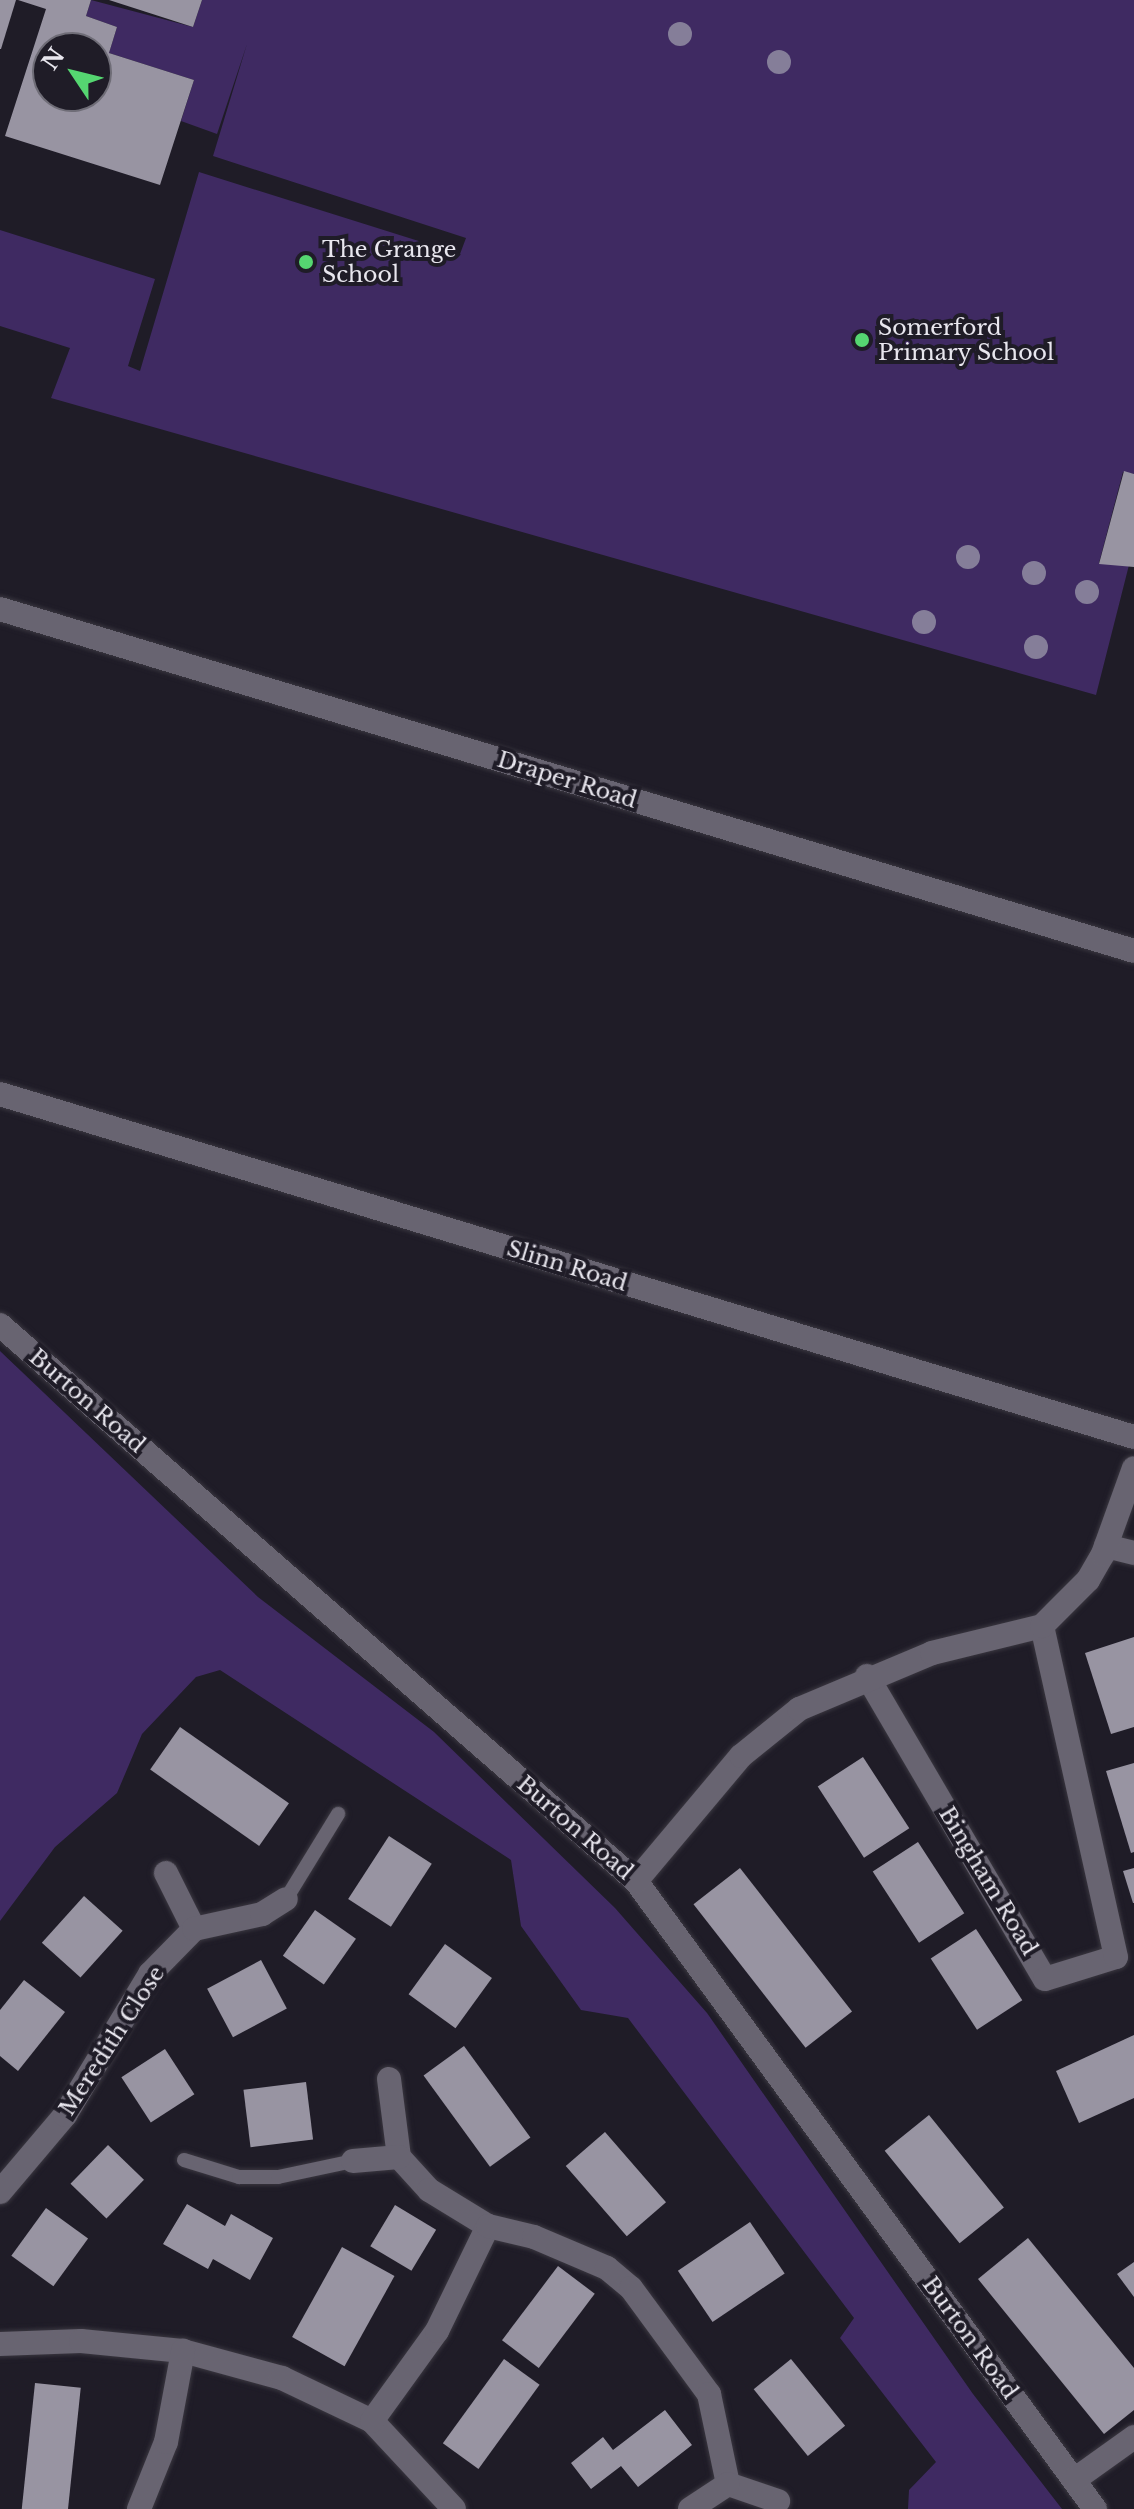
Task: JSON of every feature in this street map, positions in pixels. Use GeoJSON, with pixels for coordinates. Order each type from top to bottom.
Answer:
{"type":"FeatureCollection","features":[{"type":"Feature","properties":{"kind":"street","name":"Draper Road"},"geometry":{"type":"LineString","coordinates":[[0,609],[1134,951]]}},
{"type":"Feature","properties":{"kind":"street","name":"Slinn Road"},"geometry":{"type":"LineString","coordinates":[[0,1094],[1134,1437]]}},
{"type":"Feature","properties":{"kind":"street","name":"Burton Road"},"geometry":{"type":"LineString","coordinates":[[0,1325],[636,1881],[1095,2509]]}},
{"type":"Feature","properties":{"kind":"street"},"geometry":{"type":"LineString","coordinates":[[636,1881],[766,1733],[799,1709],[867,1676],[1042,1626],[1088,1580],[1106,1546],[1134,1468]]}},
{"type":"Feature","properties":{"kind":"street"},"geometry":{"type":"LineString","coordinates":[[1106,1546],[1134,1553]]}},
{"type":"Feature","properties":{"kind":"street","name":"Bingham Road"},"geometry":{"type":"LineString","coordinates":[[867,1676],[1045,1979],[1116,1957],[1042,1626]]}},
{"type":"Feature","properties":{"kind":"street"},"geometry":{"type":"LineString","coordinates":[[166,1873],[194,1929],[262,1914],[286,1899]]}},
{"type":"Feature","properties":{"kind":"street","name":"Meredith Close"},"geometry":{"type":"LineString","coordinates":[[0,2192],[65,2115],[150,1974],[194,1929]]}},
{"type":"Feature","properties":{"kind":"street"},"geometry":{"type":"LineString","coordinates":[[389,2079],[399,2157],[429,2190],[488,2226],[534,2237],[607,2268],[631,2288],[709,2394],[728,2484]]}},
{"type":"Feature","properties":{"kind":"street"},"geometry":{"type":"LineString","coordinates":[[353,2161],[399,2157]]}},
{"type":"Feature","properties":{"kind":"street"},"geometry":{"type":"LineString","coordinates":[[372,2421],[437,2331],[488,2226]]}},
{"type":"Feature","properties":{"kind":"street"},"geometry":{"type":"LineString","coordinates":[[0,2344],[81,2341],[183,2351],[282,2378],[372,2421],[454,2509]]}},
{"type":"Feature","properties":{"kind":"street"},"geometry":{"type":"LineString","coordinates":[[139,2509],[166,2442],[183,2351]]}},
{"type":"Feature","properties":{"kind":"street"},"geometry":{"type":"LineString","coordinates":[[1074,2480],[1134,2437]]}},
{"type":"Feature","properties":{"kind":"street"},"geometry":{"type":"LineString","coordinates":[[728,2484],[778,2501]]}},
{"type":"Feature","properties":{"kind":"street"},"geometry":{"type":"LineString","coordinates":[[690,2509],[728,2484]]}},
{"type":"Feature","properties":{"kind":"lane"},"geometry":{"type":"LineString","coordinates":[[286,1899],[338,1814]]}},
{"type":"Feature","properties":{"kind":"lane"},"geometry":{"type":"LineString","coordinates":[[184,2160],[239,2177],[278,2177],[353,2161]]}},
{"type":"Feature","properties":{"kind":"shaded area"},"geometry":{"type":"Polygon","coordinates":[[[91,0],[193,27],[202,0],[1134,0],[1134,474],[1123,472],[1099,563],[1129,565],[1096,695],[51,398],[70,348],[0,326],[0,230],[155,279],[128,366],[140,371],[199,172],[460,254],[466,238],[213,156],[247,44],[217,134],[181,121],[194,80],[112,54],[117,27],[86,16],[91,0]]]}},
{"type":"Feature","properties":{"kind":"shaded area"},"geometry":{"type":"Polygon","coordinates":[[[0,1351],[258,1597],[434,1732],[615,1908],[707,2013],[973,2394],[1062,2509],[908,2509],[909,2490],[936,2462],[840,2338],[854,2318],[628,2018],[581,2010],[521,1926],[511,1860],[220,1670],[196,1677],[142,1734],[117,1793],[55,1847],[0,1921],[0,1351]]]}},
{"type":"Feature","properties":{"kind":"building"},"geometry":{"type":"Polygon","coordinates":[[[0,0],[16,0],[1,49],[0,49],[0,0]]]}},
{"type":"Feature","properties":{"kind":"building"},"geometry":{"type":"Polygon","coordinates":[[[18,0],[91,0],[86,16],[117,27],[112,43],[112,32],[39,32],[46,9],[18,0]]]}},
{"type":"Feature","properties":{"kind":"building"},"geometry":{"type":"Polygon","coordinates":[[[109,0],[202,0],[193,27],[109,0]]]}},
{"type":"Feature","properties":{"kind":"building"},"geometry":{"type":"Polygon","coordinates":[[[32,52],[32,112],[112,112],[112,54],[194,80],[160,185],[5,136],[32,52]]]}},
{"type":"Feature","properties":{"kind":"building"},"geometry":{"type":"Polygon","coordinates":[[[1124,471],[1134,474],[1134,567],[1099,564],[1124,471]]]}},
{"type":"Feature","properties":{"kind":"building"},"geometry":{"type":"Polygon","coordinates":[[[1134,1637],[1134,1727],[1111,1734],[1085,1653],[1134,1637]]]}},
{"type":"Feature","properties":{"kind":"building"},"geometry":{"type":"Polygon","coordinates":[[[180,1727],[289,1803],[259,1846],[150,1770],[180,1727]]]}},
{"type":"Feature","properties":{"kind":"building"},"geometry":{"type":"Polygon","coordinates":[[[863,1757],[909,1828],[864,1858],[818,1786],[863,1757]]]}},
{"type":"Feature","properties":{"kind":"building"},"geometry":{"type":"Polygon","coordinates":[[[1134,1763],[1134,1852],[1131,1853],[1106,1771],[1134,1763]]]}},
{"type":"Feature","properties":{"kind":"building"},"geometry":{"type":"Polygon","coordinates":[[[389,1836],[432,1864],[391,1927],[348,1899],[389,1836]]]}},
{"type":"Feature","properties":{"kind":"building"},"geometry":{"type":"Polygon","coordinates":[[[918,1842],[964,1913],[919,1943],[873,1871],[918,1842]]]}},
{"type":"Feature","properties":{"kind":"building"},"geometry":{"type":"Polygon","coordinates":[[[740,1868],[852,2011],[806,2048],[694,1904],[740,1868]]]}},
{"type":"Feature","properties":{"kind":"building"},"geometry":{"type":"Polygon","coordinates":[[[1134,1868],[1134,1903],[1133,1903],[1123,1871],[1134,1868]]]}},
{"type":"Feature","properties":{"kind":"building"},"geometry":{"type":"Polygon","coordinates":[[[84,1896],[123,1931],[80,1978],[42,1943],[84,1896]]]}},
{"type":"Feature","properties":{"kind":"building"},"geometry":{"type":"Polygon","coordinates":[[[315,1910],[356,1939],[324,1985],[283,1956],[315,1910]]]}},
{"type":"Feature","properties":{"kind":"building"},"geometry":{"type":"Polygon","coordinates":[[[976,1929],[1022,2000],[977,2030],[931,1958],[976,1929]]]}},
{"type":"Feature","properties":{"kind":"building"},"geometry":{"type":"Polygon","coordinates":[[[445,1944],[492,1978],[455,2028],[409,1994],[445,1944]]]}},
{"type":"Feature","properties":{"kind":"building"},"geometry":{"type":"Polygon","coordinates":[[[261,1960],[287,2009],[233,2037],[207,1989],[261,1960]]]}},
{"type":"Feature","properties":{"kind":"building"},"geometry":{"type":"Polygon","coordinates":[[[24,1980],[65,2012],[18,2071],[0,2056],[0,2010],[24,1980]]]}},
{"type":"Feature","properties":{"kind":"building"},"geometry":{"type":"Polygon","coordinates":[[[1134,2035],[1134,2098],[1079,2123],[1056,2071],[1134,2035]]]}},
{"type":"Feature","properties":{"kind":"building"},"geometry":{"type":"Polygon","coordinates":[[[464,2046],[530,2137],[490,2167],[424,2075],[464,2046]]]}},
{"type":"Feature","properties":{"kind":"building"},"geometry":{"type":"Polygon","coordinates":[[[165,2049],[194,2094],[151,2123],[121,2077],[165,2049]]]}},
{"type":"Feature","properties":{"kind":"building"},"geometry":{"type":"Polygon","coordinates":[[[306,2082],[313,2140],[251,2147],[243,2090],[306,2082]]]}},
{"type":"Feature","properties":{"kind":"building"},"geometry":{"type":"Polygon","coordinates":[[[929,2115],[1004,2207],[960,2243],[885,2151],[929,2115]]]}},
{"type":"Feature","properties":{"kind":"building"},"geometry":{"type":"Polygon","coordinates":[[[605,2132],[666,2202],[627,2236],[566,2166],[605,2132]]]}},
{"type":"Feature","properties":{"kind":"building"},"geometry":{"type":"Polygon","coordinates":[[[108,2145],[144,2180],[106,2219],[70,2184],[108,2145]]]}},
{"type":"Feature","properties":{"kind":"building"},"geometry":{"type":"Polygon","coordinates":[[[187,2204],[225,2226],[231,2214],[273,2238],[250,2280],[213,2259],[208,2269],[163,2244],[187,2204]]]}},
{"type":"Feature","properties":{"kind":"building"},"geometry":{"type":"Polygon","coordinates":[[[395,2205],[436,2230],[411,2271],[370,2246],[395,2205]]]}},
{"type":"Feature","properties":{"kind":"building"},"geometry":{"type":"Polygon","coordinates":[[[46,2208],[88,2239],[53,2286],[11,2256],[46,2208]]]}},
{"type":"Feature","properties":{"kind":"building"},"geometry":{"type":"Polygon","coordinates":[[[750,2222],[785,2273],[713,2322],[678,2271],[750,2222]]]}},
{"type":"Feature","properties":{"kind":"building"},"geometry":{"type":"Polygon","coordinates":[[[1028,2238],[1134,2368],[1134,2410],[1104,2434],[978,2279],[1028,2238]]]}},
{"type":"Feature","properties":{"kind":"building"},"geometry":{"type":"Polygon","coordinates":[[[342,2247],[394,2276],[345,2366],[292,2337],[342,2247]]]}},
{"type":"Feature","properties":{"kind":"building"},"geometry":{"type":"Polygon","coordinates":[[[1134,2262],[1134,2297],[1117,2274],[1134,2262]]]}},
{"type":"Feature","properties":{"kind":"building"},"geometry":{"type":"Polygon","coordinates":[[[558,2266],[595,2294],[539,2368],[502,2340],[558,2266]]]}},
{"type":"Feature","properties":{"kind":"building"},"geometry":{"type":"Polygon","coordinates":[[[504,2359],[540,2385],[478,2469],[443,2443],[504,2359]]]}},
{"type":"Feature","properties":{"kind":"building"},"geometry":{"type":"Polygon","coordinates":[[[791,2359],[845,2426],[808,2456],[754,2389],[791,2359]]]}},
{"type":"Feature","properties":{"kind":"building"},"geometry":{"type":"Polygon","coordinates":[[[35,2383],[81,2388],[68,2509],[22,2509],[35,2383]]]}},
{"type":"Feature","properties":{"kind":"building"},"geometry":{"type":"Polygon","coordinates":[[[665,2410],[692,2445],[638,2487],[621,2466],[591,2489],[571,2463],[603,2437],[613,2450],[665,2410]]]}},
{"type":"Feature","properties":{"kind":"place","name":"The Grange School"},"geometry":{"type":"Point","coordinates":[306,262]}},
{"type":"Feature","properties":{"kind":"place","name":"Somerford Primary School"},"geometry":{"type":"Point","coordinates":[862,340]}}]}
